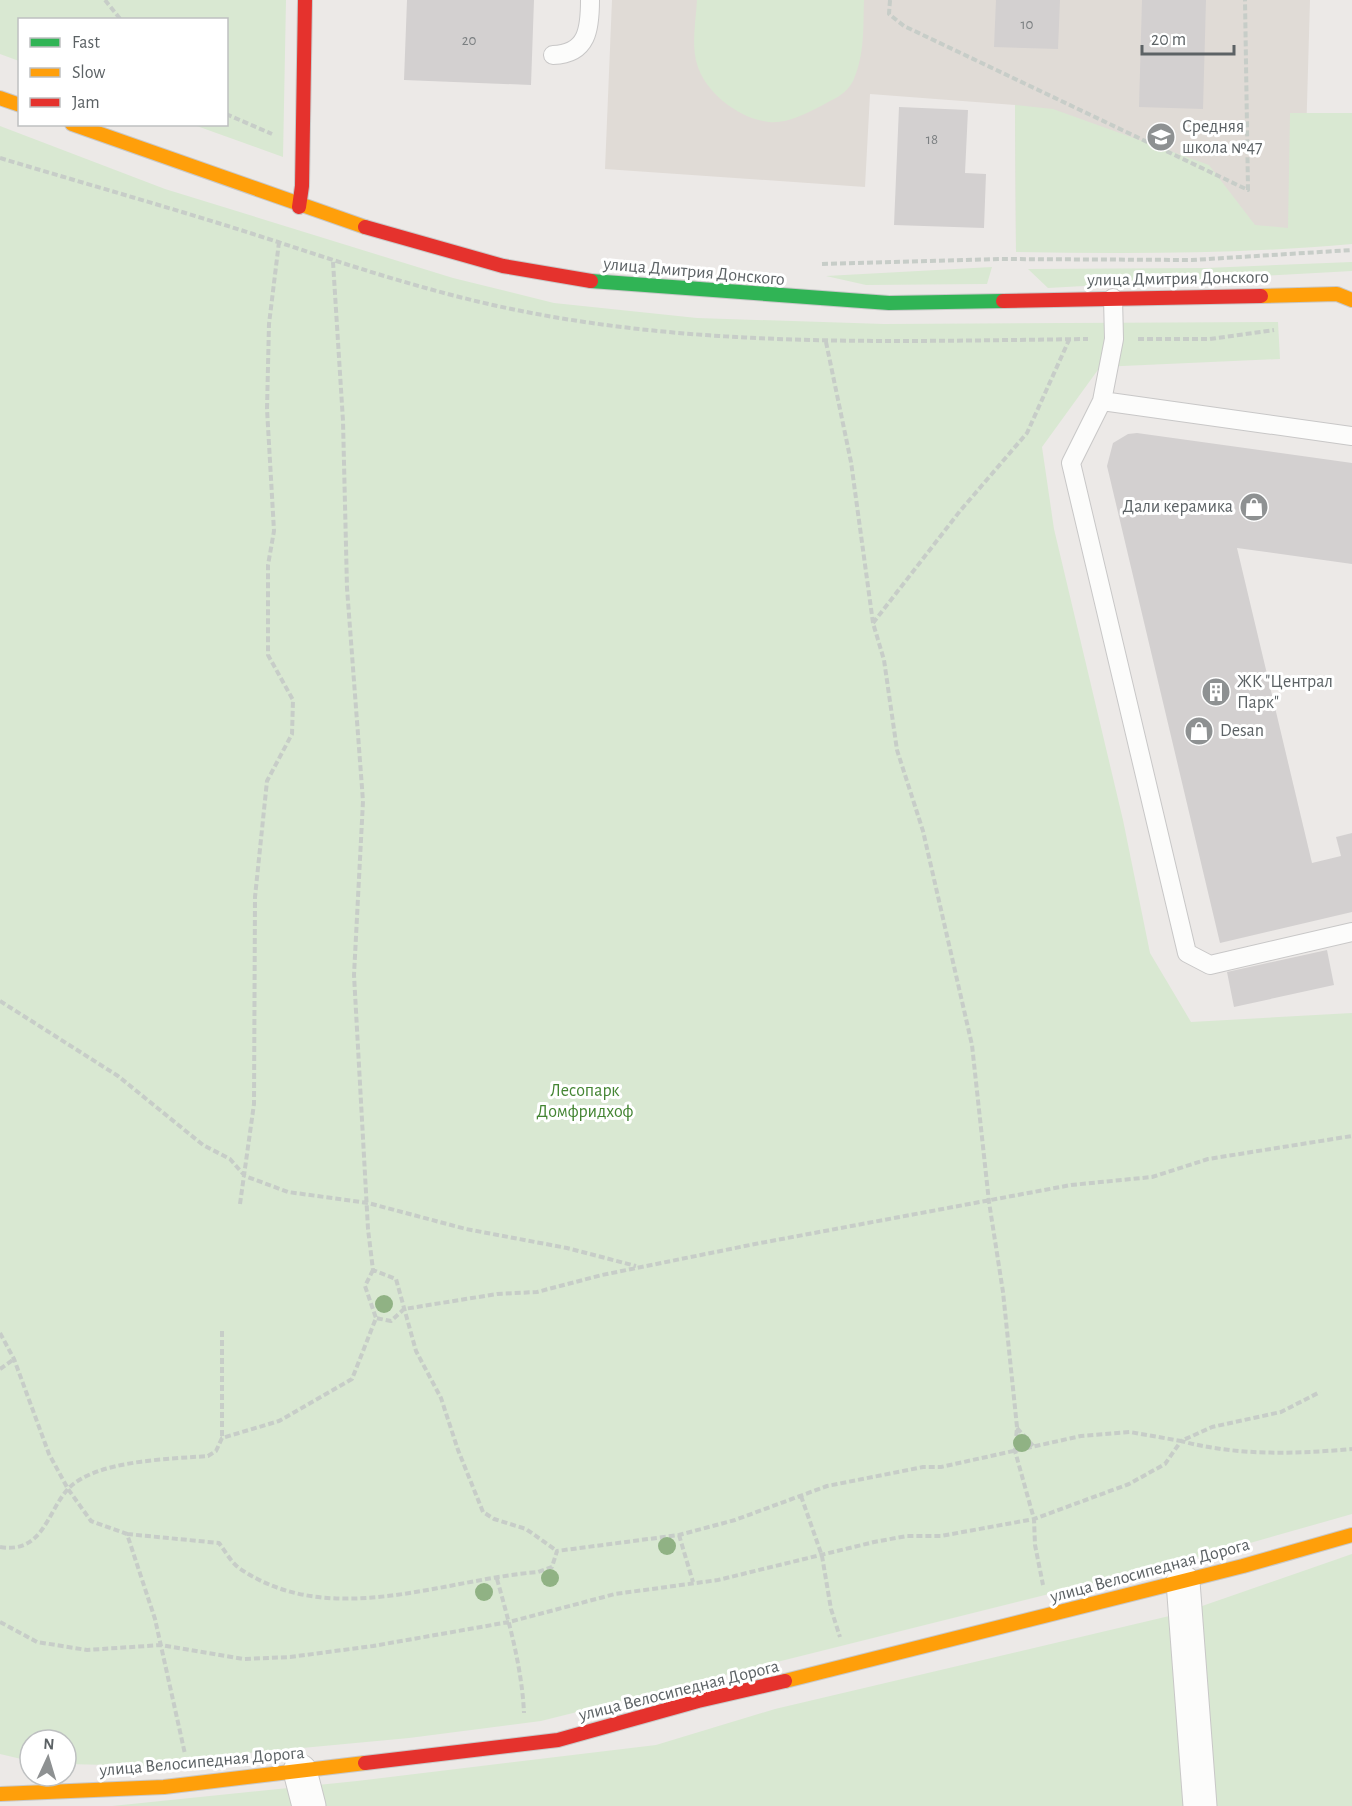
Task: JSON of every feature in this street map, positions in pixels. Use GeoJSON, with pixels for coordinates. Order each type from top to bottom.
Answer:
{"type":"FeatureCollection","features":[{"type":"Feature","properties":{"kind":"street"},"geometry":{"type":"LineString","coordinates":[[299,207],[302,186],[305,0]]}},
{"type":"Feature","properties":{"kind":"street"},"geometry":{"type":"LineString","coordinates":[[0,98],[18,104]]}},
{"type":"Feature","properties":{"kind":"street","name":"улица Дмитрия Донского"},"geometry":{"type":"LineString","coordinates":[[77,126],[299,207],[503,266],[609,284],[889,303],[1337,294],[1352,300]]}},
{"type":"Feature","properties":{"kind":"street","name":"улица Дмитрия Донского"},"geometry":{"type":"LineString","coordinates":[[1337,294],[1352,287]]}},
{"type":"Feature","properties":{"kind":"street","name":"улица Велосипедная Дорога"},"geometry":{"type":"LineString","coordinates":[[0,1794],[194,1784],[558,1740],[698,1701],[850,1667],[1183,1582],[1352,1535]]}},
{"type":"Feature","properties":{"kind":"street"},"geometry":{"type":"LineString","coordinates":[[1183,1582],[1200,1806]]}},
{"type":"Feature","properties":{"kind":"street"},"geometry":{"type":"LineString","coordinates":[[300,1771],[309,1806]]}},
{"type":"Feature","properties":{"kind":"lane"},"geometry":{"type":"LineString","coordinates":[[553,55],[567,55],[573,51],[590,30],[590,0]]}},
{"type":"Feature","properties":{"kind":"lane"},"geometry":{"type":"LineString","coordinates":[[1113,298],[1114,339],[1102,401],[1071,463],[1187,952],[1210,965],[1352,932]]}},
{"type":"Feature","properties":{"kind":"lane"},"geometry":{"type":"LineString","coordinates":[[1102,401],[1352,436]]}},
{"type":"Feature","properties":{"kind":"path"},"geometry":{"type":"LineString","coordinates":[[105,0],[118,18]]}},
{"type":"Feature","properties":{"kind":"path"},"geometry":{"type":"LineString","coordinates":[[890,0],[889,14],[904,26],[1248,190],[1245,0]]}},
{"type":"Feature","properties":{"kind":"path"},"geometry":{"type":"LineString","coordinates":[[240,1204],[254,1104],[255,897],[267,781],[292,734],[293,712],[293,700],[268,654],[268,565],[273,531],[268,420],[269,356],[279,242]]}},
{"type":"Feature","properties":{"kind":"path"},"geometry":{"type":"LineString","coordinates":[[814,264],[1001,259],[1192,260],[1352,250]]}},
{"type":"Feature","properties":{"kind":"path"},"geometry":{"type":"LineString","coordinates":[[222,1438],[279,1421],[352,1379],[376,1318],[365,1286],[374,1270],[354,975],[363,801],[347,588],[343,421],[333,262]]}},
{"type":"Feature","properties":{"kind":"path"},"geometry":{"type":"LineString","coordinates":[[873,623],[960,511],[1027,433],[1070,340]]}},
{"type":"Feature","properties":{"kind":"path"},"geometry":{"type":"LineString","coordinates":[[826,342],[851,462],[873,623],[884,660],[897,750],[923,831],[972,1045],[989,1202],[1004,1292],[1017,1427],[1015,1451],[1034,1519],[1035,1545],[1050,1616]]}},
{"type":"Feature","properties":{"kind":"path"},"geometry":{"type":"LineString","coordinates":[[0,1001],[118,1076],[203,1145],[230,1160],[245,1176],[288,1192],[368,1203],[466,1229],[567,1248],[638,1267]]}},
{"type":"Feature","properties":{"kind":"path"},"geometry":{"type":"LineString","coordinates":[[376,1318],[391,1321],[404,1309],[497,1294],[537,1292],[638,1267],[1071,1185],[1152,1177],[1208,1159],[1352,1136]]}},
{"type":"Feature","properties":{"kind":"path"},"geometry":{"type":"LineString","coordinates":[[374,1270],[396,1279],[416,1351],[441,1398],[458,1450],[483,1512],[494,1519],[526,1528],[557,1551],[679,1534],[722,1524],[827,1486],[923,1467],[941,1467],[1081,1436],[1130,1432],[1228,1452],[1275,1453],[1352,1449]]}},
{"type":"Feature","properties":{"kind":"path"},"geometry":{"type":"LineString","coordinates":[[0,1547],[21,1546],[42,1532],[68,1489],[90,1474],[141,1462],[208,1456],[216,1451],[222,1438],[222,1331]]}},
{"type":"Feature","properties":{"kind":"path"},"geometry":{"type":"LineString","coordinates":[[0,1333],[14,1359],[49,1454],[68,1489],[91,1521],[127,1534],[147,1534],[219,1543],[238,1567],[285,1592],[322,1600],[376,1596],[497,1579],[552,1567],[557,1551]]}},
{"type":"Feature","properties":{"kind":"path"},"geometry":{"type":"LineString","coordinates":[[0,1369],[14,1359]]}},
{"type":"Feature","properties":{"kind":"path"},"geometry":{"type":"LineString","coordinates":[[0,1622],[37,1642],[87,1650],[161,1645],[243,1659],[290,1657],[509,1622],[615,1594],[718,1580],[885,1540],[907,1536],[941,1536],[957,1531],[998,1528],[1034,1519],[1129,1484],[1166,1464],[1181,1441],[1212,1428],[1281,1412],[1320,1392]]}},
{"type":"Feature","properties":{"kind":"path"},"geometry":{"type":"LineString","coordinates":[[1017,1427],[1035,1447]]}},
{"type":"Feature","properties":{"kind":"path"},"geometry":{"type":"LineString","coordinates":[[801,1496],[822,1556],[831,1609],[850,1667]]}},
{"type":"Feature","properties":{"kind":"path"},"geometry":{"type":"LineString","coordinates":[[127,1534],[144,1577],[175,1715],[194,1784]]}},
{"type":"Feature","properties":{"kind":"path"},"geometry":{"type":"LineString","coordinates":[[679,1534],[693,1582]]}},
{"type":"Feature","properties":{"kind":"path"},"geometry":{"type":"LineString","coordinates":[[497,1579],[509,1622],[523,1693],[525,1744]]}},
{"type":"Feature","properties":{"kind":"shaded area","name":"Средняя школа №47"},"geometry":{"type":"Polygon","coordinates":[[[612,0],[1310,0],[1303,243],[1016,252],[1015,105],[870,94],[865,187],[605,169],[612,0]]]}},
{"type":"Feature","properties":{"kind":"green space"},"geometry":{"type":"Polygon","coordinates":[[[0,0],[286,0],[283,157],[197,126],[228,126],[228,18],[18,18],[18,61],[0,54],[0,0]]]}},
{"type":"Feature","properties":{"kind":"green space"},"geometry":{"type":"Polygon","coordinates":[[[697,0],[864,0],[860,61],[853,81],[839,96],[796,118],[769,122],[747,116],[725,103],[701,75],[694,49],[697,0]]]}},
{"type":"Feature","properties":{"kind":"green space"},"geometry":{"type":"Polygon","coordinates":[[[1015,105],[1053,109],[1209,165],[1255,225],[1288,228],[1290,113],[1352,113],[1352,244],[1268,250],[1184,252],[1016,252],[1015,105]]]}},
{"type":"Feature","properties":{"kind":"green space","name":"Лесопарк Домфридхоф"},"geometry":{"type":"Polygon","coordinates":[[[0,126],[165,189],[453,278],[554,303],[697,318],[884,324],[1278,322],[1280,359],[1100,367],[1042,447],[1054,529],[1123,820],[1150,953],[1191,1022],[1352,1013],[1352,1514],[1229,1549],[541,1721],[151,1766],[78,1764],[78,1728],[18,1728],[18,1758],[0,1754],[0,126]]]}},
{"type":"Feature","properties":{"kind":"green space"},"geometry":{"type":"Polygon","coordinates":[[[1352,262],[1352,271],[1048,288],[1028,269],[1206,268],[1352,262]]]}},
{"type":"Feature","properties":{"kind":"green space"},"geometry":{"type":"Polygon","coordinates":[[[992,267],[987,284],[866,285],[826,276],[992,267]]]}},
{"type":"Feature","properties":{"kind":"green space"},"geometry":{"type":"Polygon","coordinates":[[[1352,1554],[1352,1806],[112,1806],[357,1781],[656,1745],[775,1709],[1182,1613],[1352,1554]]]}},
{"type":"Feature","properties":{"kind":"building"},"geometry":{"type":"Polygon","coordinates":[[[407,0],[534,0],[531,85],[404,80],[407,0]]]}},
{"type":"Feature","properties":{"kind":"building"},"geometry":{"type":"Polygon","coordinates":[[[996,0],[1060,0],[1058,49],[994,47],[996,0]]]}},
{"type":"Feature","properties":{"kind":"building"},"geometry":{"type":"Polygon","coordinates":[[[1142,0],[1206,0],[1203,109],[1139,107],[1142,0]]]}},
{"type":"Feature","properties":{"kind":"building"},"geometry":{"type":"Polygon","coordinates":[[[899,107],[968,110],[965,173],[986,174],[984,228],[894,225],[899,107]]]}},
{"type":"Feature","properties":{"kind":"building","name":"ЖК \"Централ Парк\""},"geometry":{"type":"Polygon","coordinates":[[[1137,433],[1352,463],[1352,564],[1237,548],[1312,863],[1341,856],[1336,837],[1352,833],[1352,912],[1220,943],[1107,466],[1113,443],[1128,434],[1137,433]]]}},
{"type":"Feature","properties":{"kind":"building"},"geometry":{"type":"Polygon","coordinates":[[[1327,950],[1334,985],[1234,1007],[1227,972],[1327,950]]]}},
{"type":"Feature","properties":{"kind":"traffic: fast"},"geometry":{"type":"LineString","coordinates":[[591,281],[889,303],[1003,301]]}},
{"type":"Feature","properties":{"kind":"traffic: slow"},"geometry":{"type":"LineString","coordinates":[[0,98],[18,104]]}},
{"type":"Feature","properties":{"kind":"traffic: slow"},"geometry":{"type":"LineString","coordinates":[[78,126],[365,227]]}},
{"type":"Feature","properties":{"kind":"traffic: slow"},"geometry":{"type":"LineString","coordinates":[[1261,296],[1337,294],[1352,300]]}},
{"type":"Feature","properties":{"kind":"traffic: slow"},"geometry":{"type":"LineString","coordinates":[[785,1681],[1243,1566],[1352,1535]]}},
{"type":"Feature","properties":{"kind":"traffic: slow"},"geometry":{"type":"LineString","coordinates":[[0,1794],[164,1787],[365,1763]]}},
{"type":"Feature","properties":{"kind":"traffic: jam"},"geometry":{"type":"LineString","coordinates":[[299,207],[302,186],[305,0]]}},
{"type":"Feature","properties":{"kind":"traffic: jam"},"geometry":{"type":"LineString","coordinates":[[365,227],[503,266],[591,281]]}},
{"type":"Feature","properties":{"kind":"traffic: jam"},"geometry":{"type":"LineString","coordinates":[[1003,301],[1261,296]]}},
{"type":"Feature","properties":{"kind":"traffic: jam"},"geometry":{"type":"LineString","coordinates":[[365,1763],[558,1740],[698,1701],[785,1681]]}},
{"type":"Feature","properties":{"kind":"place","name":"Средняя школа №47"},"geometry":{"type":"Point","coordinates":[1161,137]}},
{"type":"Feature","properties":{"kind":"place","name":"Дали керамика"},"geometry":{"type":"Point","coordinates":[1254,507]}},
{"type":"Feature","properties":{"kind":"place","name":"ЖК \"Централ Парк\""},"geometry":{"type":"Point","coordinates":[1216,692]}},
{"type":"Feature","properties":{"kind":"place","name":"Desan"},"geometry":{"type":"Point","coordinates":[1199,731]}}]}
